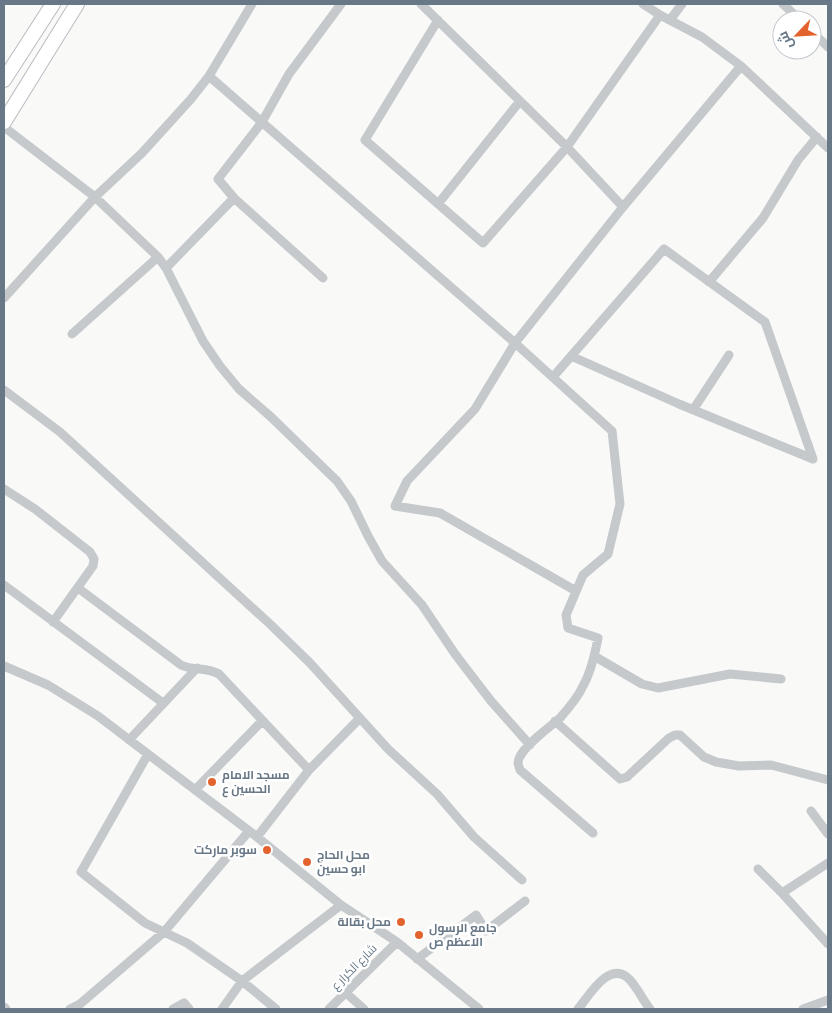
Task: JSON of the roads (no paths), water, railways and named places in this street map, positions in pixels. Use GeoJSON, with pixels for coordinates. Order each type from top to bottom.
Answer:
{"type":"FeatureCollection","features":[{"type":"Feature","properties":{"kind":"main road"},"geometry":{"type":"LineString","coordinates":[[4,80],[53,4]]}},
{"type":"Feature","properties":{"kind":"main road"},"geometry":{"type":"LineString","coordinates":[[4,122],[77,4]]}},
{"type":"Feature","properties":{"kind":"street"},"geometry":{"type":"LineString","coordinates":[[4,298],[95,197],[155,139],[191,99],[209,76],[252,4]]}},
{"type":"Feature","properties":{"kind":"street"},"geometry":{"type":"LineString","coordinates":[[322,278],[234,198],[218,179],[262,122],[289,74],[341,4]]}},
{"type":"Feature","properties":{"kind":"street"},"geometry":{"type":"LineString","coordinates":[[421,4],[567,147],[623,207]]}},
{"type":"Feature","properties":{"kind":"street"},"geometry":{"type":"LineString","coordinates":[[643,4],[702,37],[741,66],[828,148]]}},
{"type":"Feature","properties":{"kind":"street"},"geometry":{"type":"LineString","coordinates":[[670,20],[682,4]]}},
{"type":"Feature","properties":{"kind":"street"},"geometry":{"type":"LineString","coordinates":[[438,20],[365,140],[483,243],[567,147],[660,15]]}},
{"type":"Feature","properties":{"kind":"street"},"geometry":{"type":"LineString","coordinates":[[576,591],[440,513],[395,506],[408,481],[475,410],[516,343],[623,207],[741,66]]}},
{"type":"Feature","properties":{"kind":"street"},"geometry":{"type":"LineString","coordinates":[[209,76],[516,343],[612,430],[620,504],[608,554],[583,575],[566,615],[568,628],[598,638],[594,656],[584,686],[563,715],[530,745],[518,763],[520,770],[593,834]]}},
{"type":"Feature","properties":{"kind":"street"},"geometry":{"type":"LineString","coordinates":[[438,204],[520,102]]}},
{"type":"Feature","properties":{"kind":"street"},"geometry":{"type":"LineString","coordinates":[[4,127],[95,197],[158,256],[203,341],[220,366],[239,389],[337,481],[351,501],[371,542],[387,567],[422,605],[455,654],[491,701],[530,745]]}},
{"type":"Feature","properties":{"kind":"street"},"geometry":{"type":"LineString","coordinates":[[709,282],[763,218],[798,160],[817,137]]}},
{"type":"Feature","properties":{"kind":"street"},"geometry":{"type":"LineString","coordinates":[[166,268],[234,198]]}},
{"type":"Feature","properties":{"kind":"street"},"geometry":{"type":"LineString","coordinates":[[553,377],[571,356],[664,250],[765,322],[813,459],[693,410],[571,356]]}},
{"type":"Feature","properties":{"kind":"street"},"geometry":{"type":"LineString","coordinates":[[72,334],[158,256]]}},
{"type":"Feature","properties":{"kind":"street"},"geometry":{"type":"LineString","coordinates":[[693,410],[729,355]]}},
{"type":"Feature","properties":{"kind":"street"},"geometry":{"type":"LineString","coordinates":[[4,390],[60,432],[200,559],[310,663],[388,749],[437,794],[474,837],[522,880]]}},
{"type":"Feature","properties":{"kind":"street"},"geometry":{"type":"LineString","coordinates":[[4,489],[35,509],[92,555],[94,559],[93,566],[53,622]]}},
{"type":"Feature","properties":{"kind":"street"},"geometry":{"type":"LineString","coordinates":[[4,585],[163,703]]}},
{"type":"Feature","properties":{"kind":"street"},"geometry":{"type":"LineString","coordinates":[[78,588],[176,662],[186,667],[209,669],[219,674],[309,770]]}},
{"type":"Feature","properties":{"kind":"street"},"geometry":{"type":"LineString","coordinates":[[594,656],[642,684],[658,688],[730,674],[780,679]]}},
{"type":"Feature","properties":{"kind":"street"},"geometry":{"type":"LineString","coordinates":[[129,740],[197,668]]}},
{"type":"Feature","properties":{"kind":"street"},"geometry":{"type":"LineString","coordinates":[[5,670],[30,676],[65,694],[98,716],[257,837],[341,904],[397,942],[479,1009]]}},
{"type":"Feature","properties":{"kind":"street"},"geometry":{"type":"LineString","coordinates":[[257,837],[309,770],[360,718]]}},
{"type":"Feature","properties":{"kind":"street"},"geometry":{"type":"LineString","coordinates":[[196,790],[262,721]]}},
{"type":"Feature","properties":{"kind":"street"},"geometry":{"type":"LineString","coordinates":[[555,721],[620,779],[627,777],[669,738],[678,734],[704,757],[716,762],[740,766],[771,765],[828,780]]}},
{"type":"Feature","properties":{"kind":"street"},"geometry":{"type":"LineString","coordinates":[[148,754],[81,872],[145,923],[187,943],[242,981],[276,1009]]}},
{"type":"Feature","properties":{"kind":"street"},"geometry":{"type":"LineString","coordinates":[[811,811],[828,834]]}},
{"type":"Feature","properties":{"kind":"street"},"geometry":{"type":"LineString","coordinates":[[70,1009],[80,1004],[164,932],[249,831]]}},
{"type":"Feature","properties":{"kind":"street"},"geometry":{"type":"LineString","coordinates":[[782,893],[828,863]]}},
{"type":"Feature","properties":{"kind":"street"},"geometry":{"type":"LineString","coordinates":[[758,869],[828,944]]}},
{"type":"Feature","properties":{"kind":"street"},"geometry":{"type":"LineString","coordinates":[[418,959],[476,915],[486,931],[525,900]]}},
{"type":"Feature","properties":{"kind":"street"},"geometry":{"type":"LineString","coordinates":[[222,1009],[242,981],[341,904]]}},
{"type":"Feature","properties":{"kind":"street","name":"شارع الكرار ع"},"geometry":{"type":"LineString","coordinates":[[329,1009],[397,942]]}},
{"type":"Feature","properties":{"kind":"street"},"geometry":{"type":"LineString","coordinates":[[578,1009],[605,977],[617,974],[629,978],[650,1009]]}},
{"type":"Feature","properties":{"kind":"street"},"geometry":{"type":"LineString","coordinates":[[346,993],[364,1009]]}},
{"type":"Feature","properties":{"kind":"street"},"geometry":{"type":"LineString","coordinates":[[803,1009],[828,1000]]}},
{"type":"Feature","properties":{"kind":"street"},"geometry":{"type":"LineString","coordinates":[[173,1009],[184,1003],[189,1009]]}},
{"type":"Feature","properties":{"kind":"place","name":"مسجد الامام الحسين ع"},"geometry":{"type":"Point","coordinates":[212,782]}},
{"type":"Feature","properties":{"kind":"place","name":"سوبر ماركت"},"geometry":{"type":"Point","coordinates":[267,850]}},
{"type":"Feature","properties":{"kind":"place","name":"محل الحاج ابو حسين"},"geometry":{"type":"Point","coordinates":[307,862]}},
{"type":"Feature","properties":{"kind":"place","name":"محل بقالة"},"geometry":{"type":"Point","coordinates":[401,922]}},
{"type":"Feature","properties":{"kind":"place","name":"جامع الرسول الاعظم ص"},"geometry":{"type":"Point","coordinates":[419,935]}}]}
